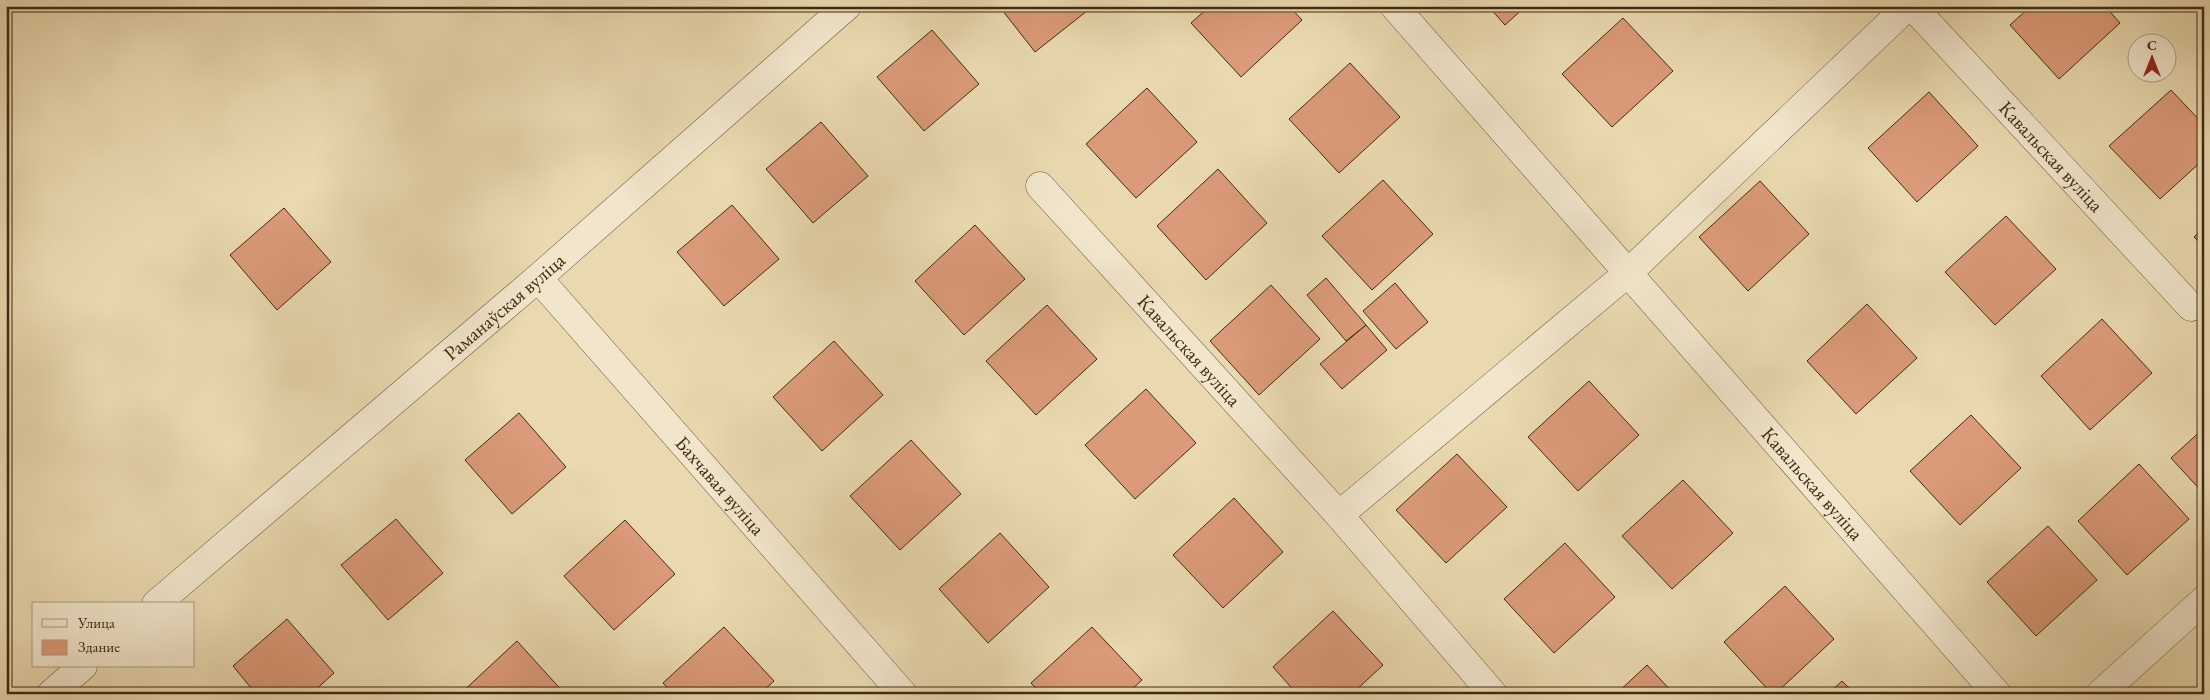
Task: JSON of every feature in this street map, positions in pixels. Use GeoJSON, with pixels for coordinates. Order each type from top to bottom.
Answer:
{"type":"FeatureCollection","features":[{"type":"Feature","properties":{"kind":"street","name":"Раманаўская вуліца"},"geometry":{"type":"LineString","coordinates":[[158,602],[538,278],[847,6]]}},
{"type":"Feature","properties":{"kind":"street","name":"Кавальская вуліца"},"geometry":{"type":"LineString","coordinates":[[1394,6],[1997,694]]}},
{"type":"Feature","properties":{"kind":"street"},"geometry":{"type":"LineString","coordinates":[[1339,515],[1629,272],[1908,6]]}},
{"type":"Feature","properties":{"kind":"street","name":"Кавальская вуліца"},"geometry":{"type":"LineString","coordinates":[[1912,6],[2191,307]]}},
{"type":"Feature","properties":{"kind":"street","name":"Кавальская вуліца"},"geometry":{"type":"LineString","coordinates":[[1040,186],[1339,515],[1493,694]]}},
{"type":"Feature","properties":{"kind":"street","name":"Бахчавая вуліца"},"geometry":{"type":"LineString","coordinates":[[538,278],[903,694]]}},
{"type":"Feature","properties":{"kind":"street"},"geometry":{"type":"LineString","coordinates":[[2100,694],[2204,600]]}},
{"type":"Feature","properties":{"kind":"street"},"geometry":{"type":"LineString","coordinates":[[51,694],[81,668]]}},
{"type":"Feature","properties":{"kind":"building"},"geometry":{"type":"Polygon","coordinates":[[[999,6],[1091,6],[1092,7],[1035,52],[999,6]]]}},
{"type":"Feature","properties":{"kind":"building"},"geometry":{"type":"Polygon","coordinates":[[[1210,6],[1289,6],[1302,20],[1241,77],[1191,23],[1210,6]]]}},
{"type":"Feature","properties":{"kind":"building"},"geometry":{"type":"Polygon","coordinates":[[[1488,6],[1526,6],[1505,25],[1488,6]]]}},
{"type":"Feature","properties":{"kind":"building"},"geometry":{"type":"Polygon","coordinates":[[[2031,6],[2105,6],[2120,23],[2059,79],[2010,25],[2031,6]]]}},
{"type":"Feature","properties":{"kind":"building"},"geometry":{"type":"Polygon","coordinates":[[[1623,18],[1673,71],[1612,127],[1562,74],[1623,18]]]}},
{"type":"Feature","properties":{"kind":"building"},"geometry":{"type":"Polygon","coordinates":[[[932,30],[979,84],[924,131],[877,77],[932,30]]]}},
{"type":"Feature","properties":{"kind":"building"},"geometry":{"type":"Polygon","coordinates":[[[1350,63],[1400,117],[1339,173],[1289,119],[1350,63]]]}},
{"type":"Feature","properties":{"kind":"building"},"geometry":{"type":"Polygon","coordinates":[[[1147,88],[1197,142],[1136,198],[1086,144],[1147,88]]]}},
{"type":"Feature","properties":{"kind":"building"},"geometry":{"type":"Polygon","coordinates":[[[2171,90],[2204,125],[2204,159],[2160,199],[2109,146],[2171,90]]]}},
{"type":"Feature","properties":{"kind":"building"},"geometry":{"type":"Polygon","coordinates":[[[1929,92],[1978,146],[1917,202],[1868,148],[1929,92]]]}},
{"type":"Feature","properties":{"kind":"building"},"geometry":{"type":"Polygon","coordinates":[[[821,122],[868,176],[813,223],[766,169],[821,122]]]}},
{"type":"Feature","properties":{"kind":"building"},"geometry":{"type":"Polygon","coordinates":[[[1218,169],[1267,223],[1206,280],[1157,226],[1218,169]]]}},
{"type":"Feature","properties":{"kind":"building"},"geometry":{"type":"Polygon","coordinates":[[[1383,180],[1433,234],[1372,290],[1322,236],[1383,180]]]}},
{"type":"Feature","properties":{"kind":"building"},"geometry":{"type":"Polygon","coordinates":[[[1760,181],[1809,234],[1748,291],[1699,237],[1760,181]]]}},
{"type":"Feature","properties":{"kind":"building"},"geometry":{"type":"Polygon","coordinates":[[[732,205],[779,259],[724,306],[677,252],[732,205]]]}},
{"type":"Feature","properties":{"kind":"building"},"geometry":{"type":"Polygon","coordinates":[[[284,208],[331,262],[277,310],[230,255],[284,208]]]}},
{"type":"Feature","properties":{"kind":"building"},"geometry":{"type":"Polygon","coordinates":[[[2006,216],[2056,269],[1995,325],[1945,272],[2006,216]]]}},
{"type":"Feature","properties":{"kind":"building"},"geometry":{"type":"Polygon","coordinates":[[[975,225],[1025,279],[964,335],[915,281],[975,225]]]}},
{"type":"Feature","properties":{"kind":"building"},"geometry":{"type":"Polygon","coordinates":[[[2204,228],[2204,247],[2194,237],[2204,228]]]}},
{"type":"Feature","properties":{"kind":"building"},"geometry":{"type":"Polygon","coordinates":[[[1326,278],[1366,325],[1346,341],[1307,295],[1326,278]]]}},
{"type":"Feature","properties":{"kind":"building"},"geometry":{"type":"Polygon","coordinates":[[[1395,283],[1428,322],[1396,349],[1363,311],[1395,283]]]}},
{"type":"Feature","properties":{"kind":"building"},"geometry":{"type":"Polygon","coordinates":[[[1271,285],[1320,339],[1259,395],[1210,341],[1271,285]]]}},
{"type":"Feature","properties":{"kind":"building"},"geometry":{"type":"Polygon","coordinates":[[[1867,304],[1917,358],[1856,414],[1807,361],[1867,304]]]}},
{"type":"Feature","properties":{"kind":"building"},"geometry":{"type":"Polygon","coordinates":[[[1047,305],[1097,359],[1036,415],[986,361],[1047,305]]]}},
{"type":"Feature","properties":{"kind":"building"},"geometry":{"type":"Polygon","coordinates":[[[2102,319],[2152,373],[2090,430],[2041,376],[2102,319]]]}},
{"type":"Feature","properties":{"kind":"building"},"geometry":{"type":"Polygon","coordinates":[[[1366,325],[1387,350],[1342,389],[1320,364],[1366,325]]]}},
{"type":"Feature","properties":{"kind":"building"},"geometry":{"type":"Polygon","coordinates":[[[834,341],[883,395],[822,451],[773,397],[834,341]]]}},
{"type":"Feature","properties":{"kind":"building"},"geometry":{"type":"Polygon","coordinates":[[[1589,381],[1639,435],[1578,491],[1528,437],[1589,381]]]}},
{"type":"Feature","properties":{"kind":"building"},"geometry":{"type":"Polygon","coordinates":[[[1146,389],[1196,443],[1135,499],[1085,445],[1146,389]]]}},
{"type":"Feature","properties":{"kind":"building"},"geometry":{"type":"Polygon","coordinates":[[[519,413],[566,467],[512,514],[465,460],[519,413]]]}},
{"type":"Feature","properties":{"kind":"building"},"geometry":{"type":"Polygon","coordinates":[[[1971,415],[2021,468],[1960,525],[1910,471],[1971,415]]]}},
{"type":"Feature","properties":{"kind":"building"},"geometry":{"type":"Polygon","coordinates":[[[2204,428],[2204,494],[2171,458],[2204,428]]]}},
{"type":"Feature","properties":{"kind":"building"},"geometry":{"type":"Polygon","coordinates":[[[911,440],[961,494],[900,550],[850,496],[911,440]]]}},
{"type":"Feature","properties":{"kind":"building"},"geometry":{"type":"Polygon","coordinates":[[[1457,454],[1507,507],[1446,563],[1396,510],[1457,454]]]}},
{"type":"Feature","properties":{"kind":"building"},"geometry":{"type":"Polygon","coordinates":[[[2139,464],[2189,519],[2127,575],[2078,521],[2139,464]]]}},
{"type":"Feature","properties":{"kind":"building"},"geometry":{"type":"Polygon","coordinates":[[[1683,480],[1733,533],[1672,589],[1622,536],[1683,480]]]}},
{"type":"Feature","properties":{"kind":"building"},"geometry":{"type":"Polygon","coordinates":[[[1234,498],[1283,552],[1223,608],[1173,555],[1234,498]]]}},
{"type":"Feature","properties":{"kind":"building"},"geometry":{"type":"Polygon","coordinates":[[[396,519],[443,573],[388,620],[341,565],[396,519]]]}},
{"type":"Feature","properties":{"kind":"building"},"geometry":{"type":"Polygon","coordinates":[[[625,520],[675,574],[614,630],[564,576],[625,520]]]}},
{"type":"Feature","properties":{"kind":"building"},"geometry":{"type":"Polygon","coordinates":[[[2048,526],[2097,580],[2036,636],[1987,582],[2048,526]]]}},
{"type":"Feature","properties":{"kind":"building"},"geometry":{"type":"Polygon","coordinates":[[[1000,533],[1049,587],[988,643],[939,589],[1000,533]]]}},
{"type":"Feature","properties":{"kind":"building"},"geometry":{"type":"Polygon","coordinates":[[[1565,543],[1615,597],[1554,653],[1504,599],[1565,543]]]}},
{"type":"Feature","properties":{"kind":"building"},"geometry":{"type":"Polygon","coordinates":[[[1785,586],[1834,639],[1775,694],[1772,694],[1724,642],[1785,586]]]}},
{"type":"Feature","properties":{"kind":"building"},"geometry":{"type":"Polygon","coordinates":[[[1333,611],[1383,665],[1352,694],[1297,694],[1273,667],[1333,611]]]}},
{"type":"Feature","properties":{"kind":"building"},"geometry":{"type":"Polygon","coordinates":[[[287,619],[334,673],[311,694],[256,694],[233,666],[287,619]]]}},
{"type":"Feature","properties":{"kind":"building"},"geometry":{"type":"Polygon","coordinates":[[[724,627],[774,681],[760,694],[673,694],[663,683],[724,627]]]}},
{"type":"Feature","properties":{"kind":"building"},"geometry":{"type":"Polygon","coordinates":[[[1092,627],[1142,680],[1127,694],[1041,694],[1031,683],[1092,627]]]}},
{"type":"Feature","properties":{"kind":"building"},"geometry":{"type":"Polygon","coordinates":[[[517,641],[565,694],[460,694],[517,641]]]}},
{"type":"Feature","properties":{"kind":"building"},"geometry":{"type":"Polygon","coordinates":[[[1647,665],[1674,694],[1616,694],[1647,665]]]}},
{"type":"Feature","properties":{"kind":"building"},"geometry":{"type":"Polygon","coordinates":[[[1842,681],[1855,694],[1828,694],[1842,681]]]}}]}
